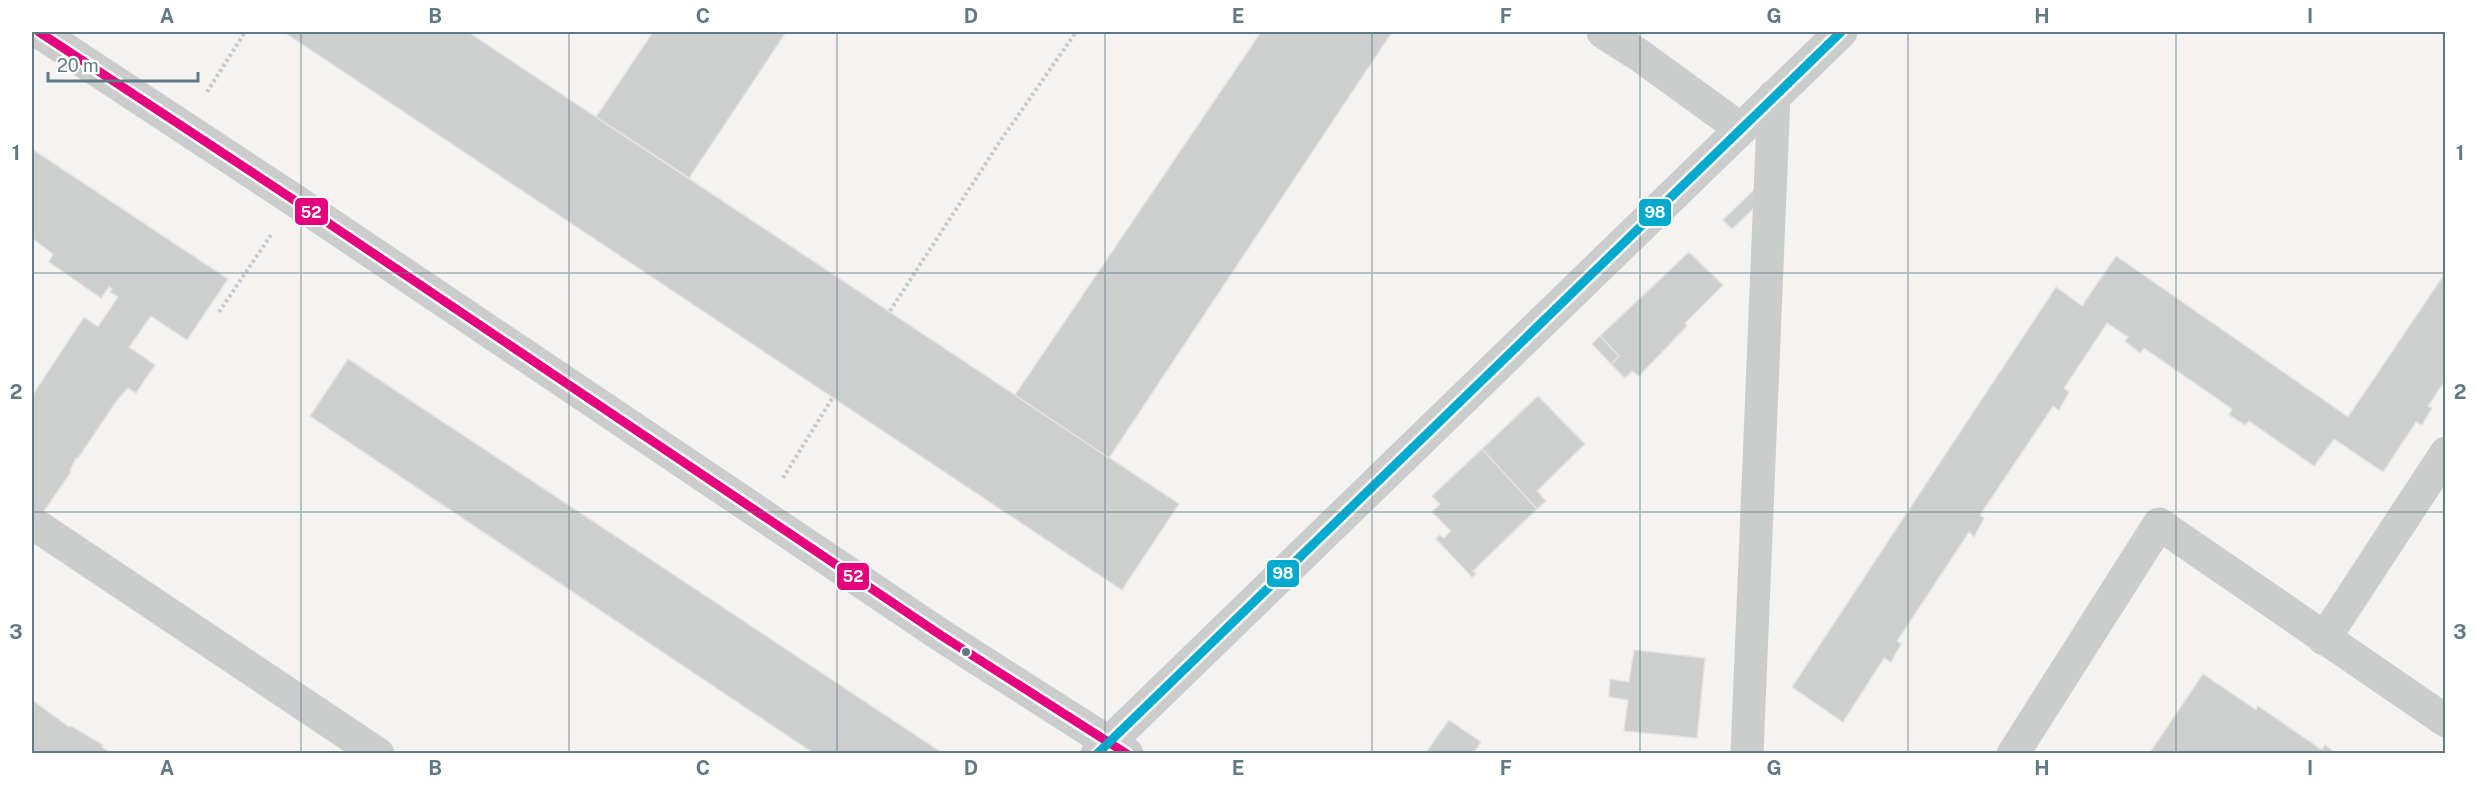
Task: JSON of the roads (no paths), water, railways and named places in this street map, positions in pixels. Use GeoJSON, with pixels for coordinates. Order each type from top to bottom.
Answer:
{"type":"FeatureCollection","features":[{"type":"Feature","properties":{"kind":"street"},"geometry":{"type":"LineString","coordinates":[[39,32],[294,200],[1112,749],[1841,32]]}},
{"type":"Feature","properties":{"kind":"street"},"geometry":{"type":"LineString","coordinates":[[1602,32],[1648,62],[1740,129]]}},
{"type":"Feature","properties":{"kind":"street"},"geometry":{"type":"LineString","coordinates":[[1747,753],[1774,96]]}},
{"type":"Feature","properties":{"kind":"street"},"geometry":{"type":"LineString","coordinates":[[2324,639],[2445,453]]}},
{"type":"Feature","properties":{"kind":"street"},"geometry":{"type":"LineString","coordinates":[[34,524],[378,753]]}},
{"type":"Feature","properties":{"kind":"street"},"geometry":{"type":"LineString","coordinates":[[2013,753],[2159,524],[2445,721]]}}]}
